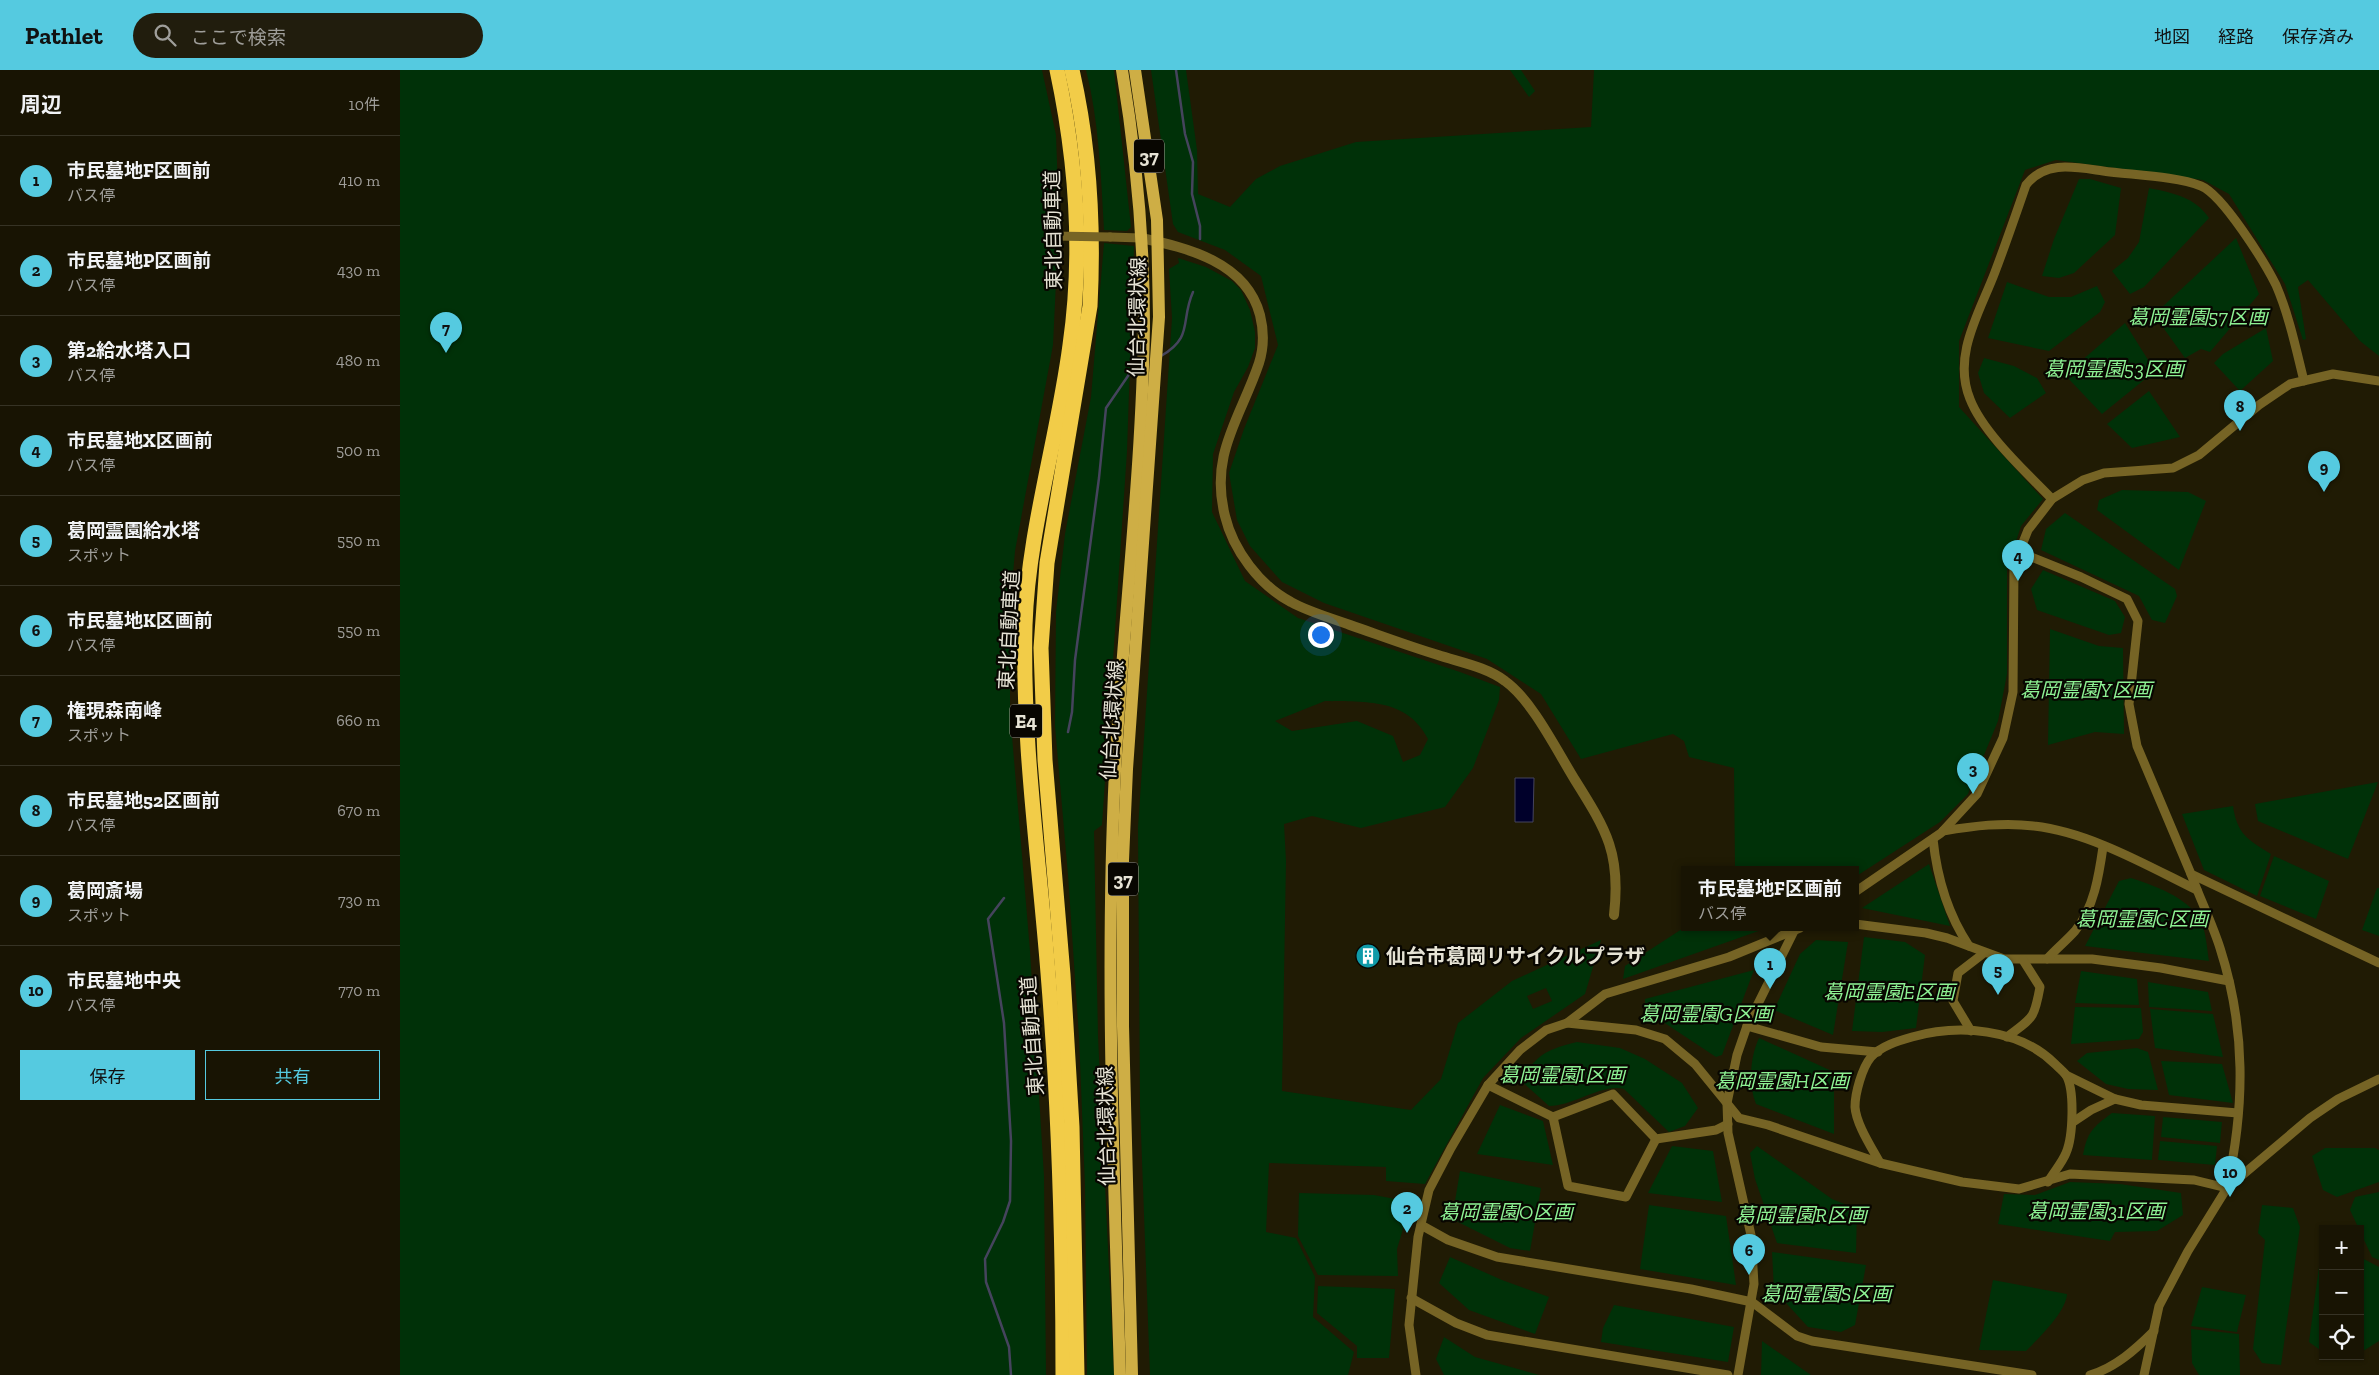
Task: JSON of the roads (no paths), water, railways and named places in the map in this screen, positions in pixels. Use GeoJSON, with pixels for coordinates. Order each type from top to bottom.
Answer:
{"type":"FeatureCollection","features":[{"type":"Feature","properties":{"kind":"highway","name":"東北自動車道"},"geometry":{"type":"LineString","coordinates":[[1057,70],[1064,104],[1074,183],[1076,224],[1074,304],[1071,344],[1041,505],[1028,595],[1025,665],[1028,754],[1049,977],[1059,1148],[1063,1375]]}},
{"type":"Feature","properties":{"kind":"highway","name":"東北自動車道"},"geometry":{"type":"LineString","coordinates":[[1072,70],[1089,174],[1092,219],[1091,297],[1085,348],[1047,563],[1041,648],[1045,760],[1063,975],[1072,1127],[1077,1375]]}},
{"type":"Feature","properties":{"kind":"main road","name":"仙台北環状線"},"geometry":{"type":"LineString","coordinates":[[1120,1375],[1111,1035],[1112,864],[1116,767],[1135,504],[1144,325],[1141,238],[1135,155],[1122,70]]}},
{"type":"Feature","properties":{"kind":"main road","name":"仙台北環状線"},"geometry":{"type":"LineString","coordinates":[[1132,1375],[1123,1026],[1123,860],[1127,769],[1160,317],[1158,242],[1150,157],[1135,70]]}},
{"type":"Feature","properties":{"kind":"street"},"geometry":{"type":"LineString","coordinates":[[2052,499],[1988,429],[1970,400],[1964,365],[1969,334],[1994,274],[2026,185],[2033,176],[2046,169],[2057,166],[2084,168],[2174,180],[2200,186],[2216,195],[2237,223],[2276,286],[2304,381]]}},
{"type":"Feature","properties":{"kind":"street"},"geometry":{"type":"LineString","coordinates":[[1054,236],[1141,238],[1220,263],[1237,275],[1254,298],[1262,324],[1263,335],[1259,363],[1227,437],[1222,463],[1221,502],[1232,537],[1239,550],[1260,577],[1291,602],[1333,619],[1471,665],[1504,679],[1510,684],[1523,698],[1546,734],[1601,822],[1611,843],[1617,888],[1614,915]]}},
{"type":"Feature","properties":{"kind":"street"},"geometry":{"type":"LineString","coordinates":[[1859,889],[1943,832],[1977,794],[2003,738],[2013,692],[2014,564],[2028,530],[2052,499],[2083,480],[2104,472],[2173,468],[2199,455],[2259,405],[2290,384],[2333,374],[2379,381]]}},
{"type":"Feature","properties":{"kind":"street"},"geometry":{"type":"LineString","coordinates":[[2019,552],[2081,577],[2128,599],[2138,621],[2129,704],[2137,746],[2191,874],[2219,947],[2229,981],[2240,1049],[2241,1077],[2236,1148],[2227,1188]]}},
{"type":"Feature","properties":{"kind":"street"},"geometry":{"type":"LineString","coordinates":[[1943,832],[1986,826],[2034,826],[2074,835],[2197,890]]}},
{"type":"Feature","properties":{"kind":"street"},"geometry":{"type":"LineString","coordinates":[[1933,839],[1938,876],[1944,896],[1952,917],[1970,947]]}},
{"type":"Feature","properties":{"kind":"street"},"geometry":{"type":"LineString","coordinates":[[2047,959],[2076,930],[2085,912],[2097,883],[2103,847]]}},
{"type":"Feature","properties":{"kind":"street"},"geometry":{"type":"LineString","coordinates":[[2191,874],[2379,963]]}},
{"type":"Feature","properties":{"kind":"street"},"geometry":{"type":"LineString","coordinates":[[1859,924],[1906,929],[1947,938],[2004,959],[2092,959],[2128,963],[2229,981]]}},
{"type":"Feature","properties":{"kind":"street"},"geometry":{"type":"LineString","coordinates":[[1416,1375],[1409,1325],[1421,1225],[1429,1190],[1488,1085],[1520,1050],[1546,1030],[1568,1023],[1606,994],[1730,956],[1792,931]]}},
{"type":"Feature","properties":{"kind":"street"},"geometry":{"type":"LineString","coordinates":[[1738,1375],[1754,1284],[1751,1235],[1739,1185],[1728,1124],[1728,1103],[1737,1055],[1747,1026],[1796,931]]}},
{"type":"Feature","properties":{"kind":"street"},"geometry":{"type":"LineString","coordinates":[[1971,1031],[1953,1001],[1958,973],[1984,953]]}},
{"type":"Feature","properties":{"kind":"street"},"geometry":{"type":"LineString","coordinates":[[2007,1038],[2035,1015],[2040,987],[2023,960]]}},
{"type":"Feature","properties":{"kind":"street"},"geometry":{"type":"LineString","coordinates":[[1568,1023],[1636,1030],[1665,1039],[1695,1064],[1739,1118],[1768,1125],[1880,1163],[1962,1182],[2019,1189],[2070,1174],[2104,1174],[2194,1180],[2227,1188]]}},
{"type":"Feature","properties":{"kind":"street"},"geometry":{"type":"LineString","coordinates":[[1747,1026],[1821,1047],[1878,1052]]}},
{"type":"Feature","properties":{"kind":"street"},"geometry":{"type":"LineString","coordinates":[[1880,1163],[1864,1134],[1855,1108],[1861,1078],[1871,1057],[1878,1052],[1891,1043],[1923,1034],[1954,1030],[1988,1032],[2024,1042],[2048,1057],[2066,1075],[2115,1099],[2140,1105],[2238,1113]]}},
{"type":"Feature","properties":{"kind":"street"},"geometry":{"type":"LineString","coordinates":[[2048,1182],[2066,1153],[2073,1122],[2066,1075]]}},
{"type":"Feature","properties":{"kind":"street"},"geometry":{"type":"LineString","coordinates":[[2144,1375],[2159,1306],[2188,1251],[2227,1188],[2310,1118],[2338,1099],[2379,1079]]}},
{"type":"Feature","properties":{"kind":"street"},"geometry":{"type":"LineString","coordinates":[[1488,1085],[1553,1117],[1613,1094],[1656,1139]]}},
{"type":"Feature","properties":{"kind":"street"},"geometry":{"type":"LineString","coordinates":[[2073,1122],[2091,1110],[2115,1099]]}},
{"type":"Feature","properties":{"kind":"street"},"geometry":{"type":"LineString","coordinates":[[1553,1117],[1568,1186],[1626,1197],[1656,1139]]}},
{"type":"Feature","properties":{"kind":"street"},"geometry":{"type":"LineString","coordinates":[[1656,1139],[1716,1130],[1728,1124]]}},
{"type":"Feature","properties":{"kind":"street"},"geometry":{"type":"LineString","coordinates":[[1421,1225],[1448,1240],[1497,1258],[1691,1289],[1752,1302],[1797,1336],[1812,1341],[1983,1372],[2032,1375]]}},
{"type":"Feature","properties":{"kind":"street"},"geometry":{"type":"LineString","coordinates":[[1411,1298],[1456,1323],[1487,1335],[1728,1375]]}},
{"type":"Feature","properties":{"kind":"street"},"geometry":{"type":"LineString","coordinates":[[2090,1375],[2110,1367],[2128,1354],[2154,1330]]}},
{"type":"Feature","properties":{"kind":"water"},"geometry":{"type":"Polygon","coordinates":[[[1515,778],[1534,778],[1533,822],[1515,822],[1515,778]]]}},
{"type":"Feature","properties":{"kind":"waterway"},"geometry":{"type":"LineString","coordinates":[[1176,70],[1185,134],[1193,162],[1192,194],[1200,226],[1200,239]]}},
{"type":"Feature","properties":{"kind":"waterway"},"geometry":{"type":"LineString","coordinates":[[1161,356],[1171,349],[1182,335],[1193,292]]}},
{"type":"Feature","properties":{"kind":"waterway"},"geometry":{"type":"LineString","coordinates":[[1068,732],[1072,712],[1075,660],[1099,478],[1106,408],[1130,373],[1138,368]]}},
{"type":"Feature","properties":{"kind":"waterway"},"geometry":{"type":"LineString","coordinates":[[1004,898],[988,919],[1004,1023],[1011,1141],[1010,1201],[1003,1222],[985,1259],[986,1282],[1009,1347],[1011,1375]]}},
{"type":"Feature","properties":{"kind":"place","name":"権現森南峰"},"geometry":{"type":"Point","coordinates":[446,353]}},
{"type":"Feature","properties":{"kind":"place","name":"市民墓地52区画前"},"geometry":{"type":"Point","coordinates":[2240,431]}},
{"type":"Feature","properties":{"kind":"place","name":"葛岡斎場"},"geometry":{"type":"Point","coordinates":[2324,492]}},
{"type":"Feature","properties":{"kind":"place","name":"市民墓地X区画前"},"geometry":{"type":"Point","coordinates":[2018,581]}},
{"type":"Feature","properties":{"kind":"place","name":"第2給水塔入口"},"geometry":{"type":"Point","coordinates":[1973,794]}},
{"type":"Feature","properties":{"kind":"place","name":"仙台市葛岡リサイクルプラザ"},"geometry":{"type":"Point","coordinates":[1368,956]}},
{"type":"Feature","properties":{"kind":"place","name":"市民墓地F区画前"},"geometry":{"type":"Point","coordinates":[1770,989]}},
{"type":"Feature","properties":{"kind":"place","name":"葛岡霊園給水塔"},"geometry":{"type":"Point","coordinates":[1998,995]}},
{"type":"Feature","properties":{"kind":"place","name":"市民墓地中央"},"geometry":{"type":"Point","coordinates":[2230,1197]}},
{"type":"Feature","properties":{"kind":"place","name":"市民墓地P区画前"},"geometry":{"type":"Point","coordinates":[1407,1233]}},
{"type":"Feature","properties":{"kind":"place","name":"市民墓地K区画前"},"geometry":{"type":"Point","coordinates":[1749,1275]}},
{"type":"Feature","properties":{"kind":"park label","name":"葛岡霊園57区画"},"geometry":{"type":"Point","coordinates":[2198,317]}},
{"type":"Feature","properties":{"kind":"park label","name":"葛岡霊園53区画"},"geometry":{"type":"Point","coordinates":[2114,369]}},
{"type":"Feature","properties":{"kind":"park label","name":"葛岡霊園Y区画"},"geometry":{"type":"Point","coordinates":[2086,690]}},
{"type":"Feature","properties":{"kind":"park label","name":"葛岡霊園C区画"},"geometry":{"type":"Point","coordinates":[2142,919]}},
{"type":"Feature","properties":{"kind":"park label","name":"葛岡霊園E区画"},"geometry":{"type":"Point","coordinates":[1889,992]}},
{"type":"Feature","properties":{"kind":"park label","name":"葛岡霊園G区画"},"geometry":{"type":"Point","coordinates":[1706,1014]}},
{"type":"Feature","properties":{"kind":"park label","name":"葛岡霊園I区画"},"geometry":{"type":"Point","coordinates":[1562,1075]}},
{"type":"Feature","properties":{"kind":"park label","name":"葛岡霊園H区画"},"geometry":{"type":"Point","coordinates":[1782,1081]}},
{"type":"Feature","properties":{"kind":"park label","name":"葛岡霊園31区画"},"geometry":{"type":"Point","coordinates":[2096,1211]}},
{"type":"Feature","properties":{"kind":"park label","name":"葛岡霊園O区画"},"geometry":{"type":"Point","coordinates":[1506,1212]}},
{"type":"Feature","properties":{"kind":"park label","name":"葛岡霊園R区画"},"geometry":{"type":"Point","coordinates":[1801,1215]}},
{"type":"Feature","properties":{"kind":"park label","name":"葛岡霊園S区画"},"geometry":{"type":"Point","coordinates":[1826,1294]}}]}
